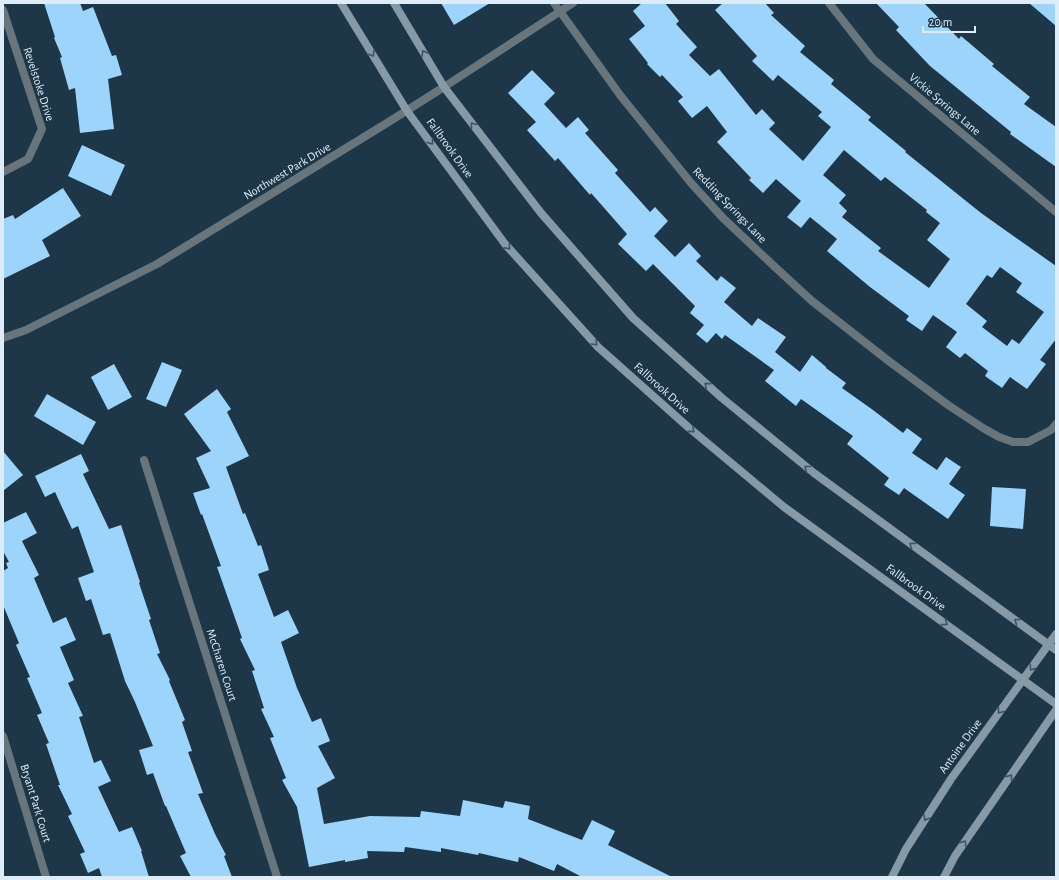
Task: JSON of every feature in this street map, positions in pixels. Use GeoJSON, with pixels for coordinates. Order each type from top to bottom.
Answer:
{"type":"FeatureCollection","features":[{"type":"Feature","properties":{"kind":"main road","name":"Fallbrook Drive"},"geometry":{"type":"LineString","coordinates":[[341,3],[407,111],[505,244],[598,347],[688,427],[784,507],[1056,704]]}},
{"type":"Feature","properties":{"kind":"main road"},"geometry":{"type":"LineString","coordinates":[[394,3],[444,87],[541,213],[633,318],[722,398],[814,474],[1056,650]]}},
{"type":"Feature","properties":{"kind":"main road","name":"Antoine Drive"},"geometry":{"type":"LineString","coordinates":[[892,877],[906,849],[951,779],[1056,634]]}},
{"type":"Feature","properties":{"kind":"main road"},"geometry":{"type":"LineString","coordinates":[[944,877],[955,856],[1056,710]]}},
{"type":"Feature","properties":{"kind":"street","name":"Redding Springs Lane"},"geometry":{"type":"LineString","coordinates":[[554,3],[620,96],[691,183],[723,218],[812,301],[948,405],[999,437],[1013,442],[1028,442],[1052,430],[1056,424]]}},
{"type":"Feature","properties":{"kind":"street","name":"Northwest Park Drive"},"geometry":{"type":"LineString","coordinates":[[3,338],[26,330],[157,264],[407,111],[573,3]]}},
{"type":"Feature","properties":{"kind":"street","name":"Vickie Springs Lane"},"geometry":{"type":"LineString","coordinates":[[829,3],[873,59],[1056,212]]}},
{"type":"Feature","properties":{"kind":"street","name":"Revelstoke Drive"},"geometry":{"type":"LineString","coordinates":[[3,10],[42,129],[28,159],[3,172]]}},
{"type":"Feature","properties":{"kind":"street","name":"McCharen Court"},"geometry":{"type":"LineString","coordinates":[[144,460],[277,877]]}},
{"type":"Feature","properties":{"kind":"street","name":"Bryant Park Court"},"geometry":{"type":"LineString","coordinates":[[3,736],[46,877]]}},
{"type":"Feature","properties":{"kind":"building"},"geometry":{"type":"Polygon","coordinates":[[[44,3],[80,3],[83,11],[93,7],[112,56],[116,55],[122,75],[108,79],[114,129],[80,133],[75,88],[69,90],[60,58],[62,57],[54,38],[55,37],[44,3]]]}},
{"type":"Feature","properties":{"kind":"building"},"geometry":{"type":"Polygon","coordinates":[[[441,3],[490,3],[454,25],[441,3]]]}},
{"type":"Feature","properties":{"kind":"building"},"geometry":{"type":"Polygon","coordinates":[[[642,3],[665,3],[679,21],[676,24],[697,47],[689,55],[710,76],[719,69],[756,115],[762,109],[775,123],[769,129],[803,161],[831,127],[818,116],[822,112],[778,75],[773,81],[752,61],[757,56],[715,10],[723,3],[765,3],[774,13],[771,15],[805,46],[800,52],[834,80],[831,84],[871,117],[868,120],[981,213],[1056,266],[1056,339],[1040,360],[1046,364],[1027,389],[1010,377],[1002,388],[985,376],[988,371],[965,353],[960,358],[946,347],[957,332],[933,315],[922,331],[906,320],[909,316],[870,287],[827,251],[837,239],[810,217],[801,228],[787,217],[801,201],[776,179],[763,193],[749,180],[751,178],[717,142],[727,132],[707,106],[692,118],[678,101],[683,97],[662,75],[660,77],[647,64],[648,63],[629,39],[645,26],[633,11],[642,3]],[[844,150],[823,175],[846,195],[839,203],[847,211],[842,217],[881,248],[878,251],[929,288],[950,259],[927,240],[940,223],[926,212],[927,210],[885,177],[881,181],[844,150]],[[1000,267],[992,278],[987,275],[966,304],[987,321],[982,327],[1007,346],[1012,339],[1019,344],[1044,312],[1016,292],[1022,283],[1000,267]]]}},
{"type":"Feature","properties":{"kind":"building"},"geometry":{"type":"Polygon","coordinates":[[[876,3],[924,3],[959,39],[961,36],[994,64],[992,66],[1030,97],[1024,104],[1056,127],[1056,167],[1010,134],[1011,132],[930,66],[896,30],[899,27],[876,3]]]}},
{"type":"Feature","properties":{"kind":"building"},"geometry":{"type":"Polygon","coordinates":[[[1029,3],[1056,3],[1056,26],[1029,3]]]}},
{"type":"Feature","properties":{"kind":"building"},"geometry":{"type":"Polygon","coordinates":[[[532,70],[555,93],[544,104],[566,128],[578,117],[589,130],[585,133],[618,170],[615,173],[650,212],[655,207],[668,221],[654,236],[675,257],[689,243],[701,256],[696,261],[717,281],[721,276],[736,288],[724,302],[752,326],[758,318],[786,337],[775,352],[800,372],[812,355],[846,383],[842,388],[903,433],[907,428],[922,439],[912,453],[937,470],[946,457],[961,467],[949,484],[965,495],[948,519],[904,488],[899,495],[884,485],[889,478],[847,444],[853,436],[801,399],[796,406],[765,381],[774,370],[725,335],[722,339],[716,333],[707,343],[696,334],[704,325],[690,313],[695,306],[653,264],[646,271],[618,244],[627,234],[558,158],[555,161],[527,130],[536,122],[508,93],[532,70]]]}},
{"type":"Feature","properties":{"kind":"building"},"geometry":{"type":"Polygon","coordinates":[[[82,145],[125,165],[111,196],[68,176],[82,145]]]}},
{"type":"Feature","properties":{"kind":"building"},"geometry":{"type":"Polygon","coordinates":[[[63,188],[81,216],[42,240],[50,256],[3,279],[3,219],[13,215],[15,219],[63,188]]]}},
{"type":"Feature","properties":{"kind":"building"},"geometry":{"type":"Polygon","coordinates":[[[162,362],[182,370],[166,407],[146,399],[162,362]]]}},
{"type":"Feature","properties":{"kind":"building"},"geometry":{"type":"Polygon","coordinates":[[[114,364],[132,397],[108,410],[91,377],[114,364]]]}},
{"type":"Feature","properties":{"kind":"building"},"geometry":{"type":"Polygon","coordinates":[[[217,389],[231,409],[227,412],[249,456],[226,467],[243,514],[245,513],[258,546],[261,545],[269,570],[258,574],[274,617],[288,610],[299,633],[281,642],[297,688],[312,722],[321,718],[330,741],[318,746],[335,778],[317,788],[324,824],[370,816],[420,817],[421,811],[460,816],[463,800],[503,808],[505,801],[530,806],[528,819],[582,840],[592,820],[615,831],[608,845],[672,877],[582,877],[557,864],[554,871],[519,857],[518,862],[479,853],[478,855],[441,848],[441,852],[405,847],[404,852],[367,851],[368,858],[345,862],[345,860],[309,867],[297,807],[282,780],[286,778],[270,738],[274,737],[261,709],[264,708],[252,671],[255,670],[240,639],[242,638],[217,567],[221,566],[193,493],[210,488],[196,458],[211,451],[184,414],[217,389]]]}},
{"type":"Feature","properties":{"kind":"building"},"geometry":{"type":"Polygon","coordinates":[[[47,394],[96,422],[83,445],[34,416],[47,394]]]}},
{"type":"Feature","properties":{"kind":"building"},"geometry":{"type":"Polygon","coordinates":[[[3,451],[23,475],[3,491],[3,451]]]}},
{"type":"Feature","properties":{"kind":"building"},"geometry":{"type":"Polygon","coordinates":[[[81,454],[89,471],[83,474],[109,529],[121,525],[151,619],[149,620],[160,653],[157,654],[170,680],[169,681],[185,720],[182,722],[192,751],[188,752],[203,793],[198,794],[215,834],[226,855],[224,856],[232,877],[191,877],[180,856],[186,853],[165,806],[153,773],[147,775],[139,750],[153,746],[125,681],[110,633],[103,635],[91,599],[86,601],[78,578],[94,572],[78,526],[72,529],[55,492],[45,497],[35,476],[81,454]]]}},
{"type":"Feature","properties":{"kind":"building"},"geometry":{"type":"Polygon","coordinates":[[[992,487],[1026,489],[1023,529],[990,526],[992,487]]]}},
{"type":"Feature","properties":{"kind":"building"},"geometry":{"type":"Polygon","coordinates":[[[26,512],[37,533],[22,541],[39,575],[34,578],[53,623],[66,617],[76,640],[60,647],[74,680],[68,683],[83,716],[79,717],[94,763],[101,760],[111,781],[98,787],[119,832],[132,827],[142,851],[149,877],[102,877],[99,868],[88,873],[80,854],[85,852],[68,816],[72,814],[58,785],[60,785],[46,744],[49,743],[37,715],[42,713],[27,678],[30,677],[16,645],[19,643],[3,605],[3,571],[8,568],[6,563],[9,562],[3,551],[3,523],[26,512]]]}}]}
